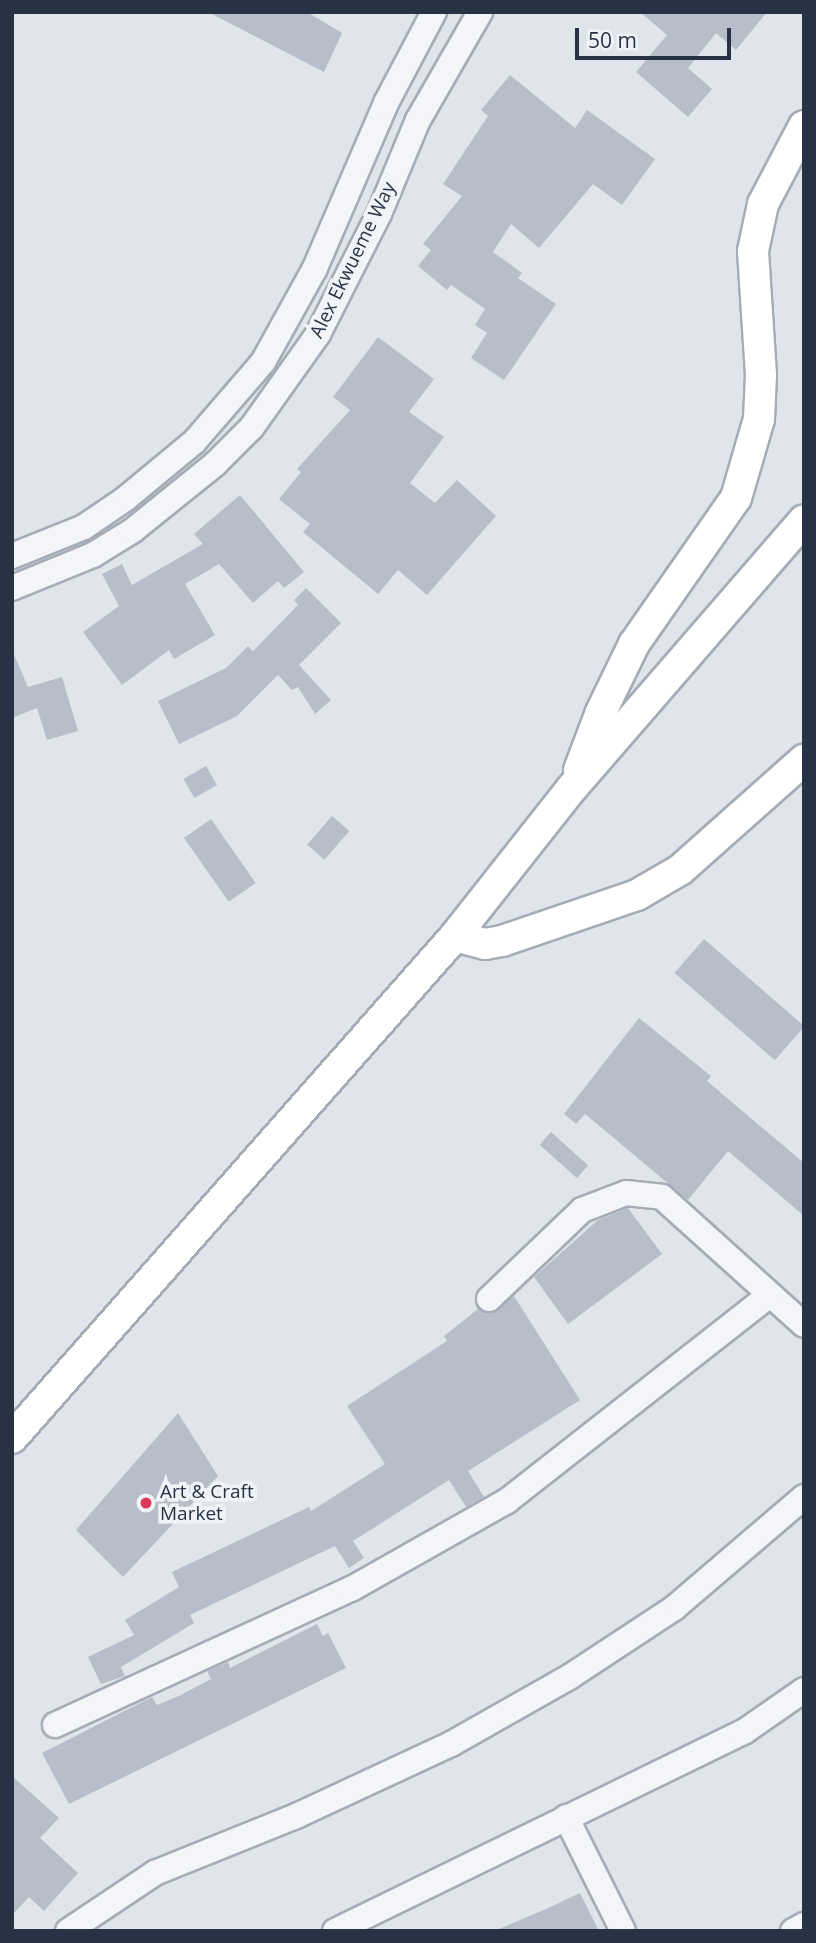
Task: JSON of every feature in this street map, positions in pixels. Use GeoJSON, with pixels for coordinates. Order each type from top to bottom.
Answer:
{"type":"FeatureCollection","features":[{"type":"Feature","properties":{"kind":"main road"},"geometry":{"type":"LineString","coordinates":[[572,788],[601,712],[634,644],[736,498],[759,419],[761,375],[753,251],[763,204],[782,162],[804,126]]}},
{"type":"Feature","properties":{"kind":"main road"},"geometry":{"type":"LineString","coordinates":[[12,1438],[455,936],[572,788],[804,520]]}},
{"type":"Feature","properties":{"kind":"main road"},"geometry":{"type":"LineString","coordinates":[[455,936],[485,944],[502,941],[637,895],[680,870],[804,760]]}},
{"type":"Feature","properties":{"kind":"street","name":"Alex Ekwueme Way"},"geometry":{"type":"LineString","coordinates":[[12,556],[84,527],[135,491],[194,442],[263,362],[315,268],[386,103],[434,12]]}},
{"type":"Feature","properties":{"kind":"street","name":"Alex Ekwueme Way"},"geometry":{"type":"LineString","coordinates":[[12,588],[93,555],[132,531],[215,464],[252,428],[318,334],[341,293],[418,120],[480,12]]}},
{"type":"Feature","properties":{"kind":"street"},"geometry":{"type":"LineString","coordinates":[[489,1299],[582,1210],[626,1193],[662,1197],[804,1325]]}},
{"type":"Feature","properties":{"kind":"street"},"geometry":{"type":"LineString","coordinates":[[55,1725],[353,1588],[507,1501],[770,1295]]}},
{"type":"Feature","properties":{"kind":"street"},"geometry":{"type":"LineString","coordinates":[[68,1931],[155,1873],[296,1816],[451,1744],[571,1676],[674,1608],[804,1497]]}},
{"type":"Feature","properties":{"kind":"street"},"geometry":{"type":"LineString","coordinates":[[335,1931],[745,1731],[804,1689]]}},
{"type":"Feature","properties":{"kind":"street"},"geometry":{"type":"LineString","coordinates":[[566,1817],[623,1931]]}},
{"type":"Feature","properties":{"kind":"street"},"geometry":{"type":"LineString","coordinates":[[793,1931],[804,1925]]}},
{"type":"Feature","properties":{"kind":"building"},"geometry":{"type":"Polygon","coordinates":[[[208,12],[307,12],[342,33],[324,72],[208,12]]]}},
{"type":"Feature","properties":{"kind":"building"},"geometry":{"type":"Polygon","coordinates":[[[640,12],[767,12],[736,50],[716,33],[688,68],[712,89],[688,117],[636,72],[667,35],[640,12]]]}},
{"type":"Feature","properties":{"kind":"building"},"geometry":{"type":"Polygon","coordinates":[[[510,75],[575,128],[587,110],[655,159],[622,205],[593,184],[539,248],[511,224],[493,252],[522,273],[518,278],[556,304],[504,380],[471,358],[487,333],[475,325],[485,309],[451,285],[447,290],[418,266],[431,250],[423,244],[462,196],[443,184],[488,116],[481,110],[510,75]]]}},
{"type":"Feature","properties":{"kind":"building"},"geometry":{"type":"Polygon","coordinates":[[[378,337],[434,379],[409,412],[444,437],[410,483],[435,503],[457,480],[496,516],[427,595],[398,570],[378,594],[303,532],[310,524],[279,499],[301,472],[297,469],[350,410],[333,397],[378,337]]]}},
{"type":"Feature","properties":{"kind":"building"},"geometry":{"type":"Polygon","coordinates":[[[240,495],[304,572],[284,588],[278,581],[253,603],[219,564],[185,584],[215,635],[174,659],[169,650],[122,685],[83,632],[119,606],[102,574],[122,564],[132,585],[203,544],[194,534],[240,495]]]}},
{"type":"Feature","properties":{"kind":"building"},"geometry":{"type":"Polygon","coordinates":[[[306,588],[341,623],[299,665],[331,700],[315,714],[298,687],[292,690],[278,675],[237,716],[179,744],[158,701],[226,668],[248,646],[253,651],[298,605],[294,600],[306,588]]]}},
{"type":"Feature","properties":{"kind":"building"},"geometry":{"type":"Polygon","coordinates":[[[12,650],[28,687],[62,677],[78,731],[47,740],[37,708],[12,718],[12,650]]]}},
{"type":"Feature","properties":{"kind":"building"},"geometry":{"type":"Polygon","coordinates":[[[206,766],[217,785],[194,798],[183,779],[206,766]]]}},
{"type":"Feature","properties":{"kind":"building"},"geometry":{"type":"Polygon","coordinates":[[[332,816],[349,831],[324,860],[307,845],[332,816]]]}},
{"type":"Feature","properties":{"kind":"building"},"geometry":{"type":"Polygon","coordinates":[[[211,819],[256,883],[229,902],[184,838],[211,819]]]}},
{"type":"Feature","properties":{"kind":"building"},"geometry":{"type":"Polygon","coordinates":[[[704,939],[804,1026],[775,1060],[674,973],[704,939]]]}},
{"type":"Feature","properties":{"kind":"building"},"geometry":{"type":"Polygon","coordinates":[[[639,1018],[711,1076],[707,1081],[804,1163],[804,1216],[728,1151],[688,1200],[585,1114],[576,1124],[564,1114],[639,1018]]]}},
{"type":"Feature","properties":{"kind":"building"},"geometry":{"type":"Polygon","coordinates":[[[551,1132],[588,1165],[577,1178],[540,1145],[551,1132]]]}},
{"type":"Feature","properties":{"kind":"building"},"geometry":{"type":"Polygon","coordinates":[[[628,1208],[662,1254],[568,1324],[534,1277],[598,1220],[628,1208]]]}},
{"type":"Feature","properties":{"kind":"building"},"geometry":{"type":"Polygon","coordinates":[[[514,1296],[580,1400],[468,1471],[484,1497],[466,1507],[449,1480],[353,1541],[364,1558],[349,1568],[335,1546],[190,1615],[194,1623],[121,1667],[125,1676],[101,1684],[88,1657],[134,1635],[125,1620],[179,1587],[172,1572],[309,1507],[311,1511],[385,1464],[347,1406],[447,1341],[444,1336],[478,1309],[493,1313],[514,1296]]]}},
{"type":"Feature","properties":{"kind":"building","name":"Art & Craft Market"},"geometry":{"type":"Polygon","coordinates":[[[178,1413],[218,1476],[123,1577],[76,1530],[178,1413]]]}},
{"type":"Feature","properties":{"kind":"building"},"geometry":{"type":"Polygon","coordinates":[[[317,1624],[323,1636],[328,1633],[346,1668],[69,1804],[42,1753],[152,1697],[157,1705],[179,1696],[211,1679],[207,1671],[228,1662],[230,1668],[317,1624]]]}},
{"type":"Feature","properties":{"kind":"building"},"geometry":{"type":"Polygon","coordinates":[[[12,1776],[59,1818],[40,1838],[78,1873],[44,1911],[29,1897],[12,1915],[12,1776]]]}},
{"type":"Feature","properties":{"kind":"building"},"geometry":{"type":"Polygon","coordinates":[[[580,1893],[599,1931],[494,1931],[544,1910],[580,1893]]]}},
{"type":"Feature","properties":{"kind":"place","name":"Art & Craft Market"},"geometry":{"type":"Point","coordinates":[146,1503]}}]}
